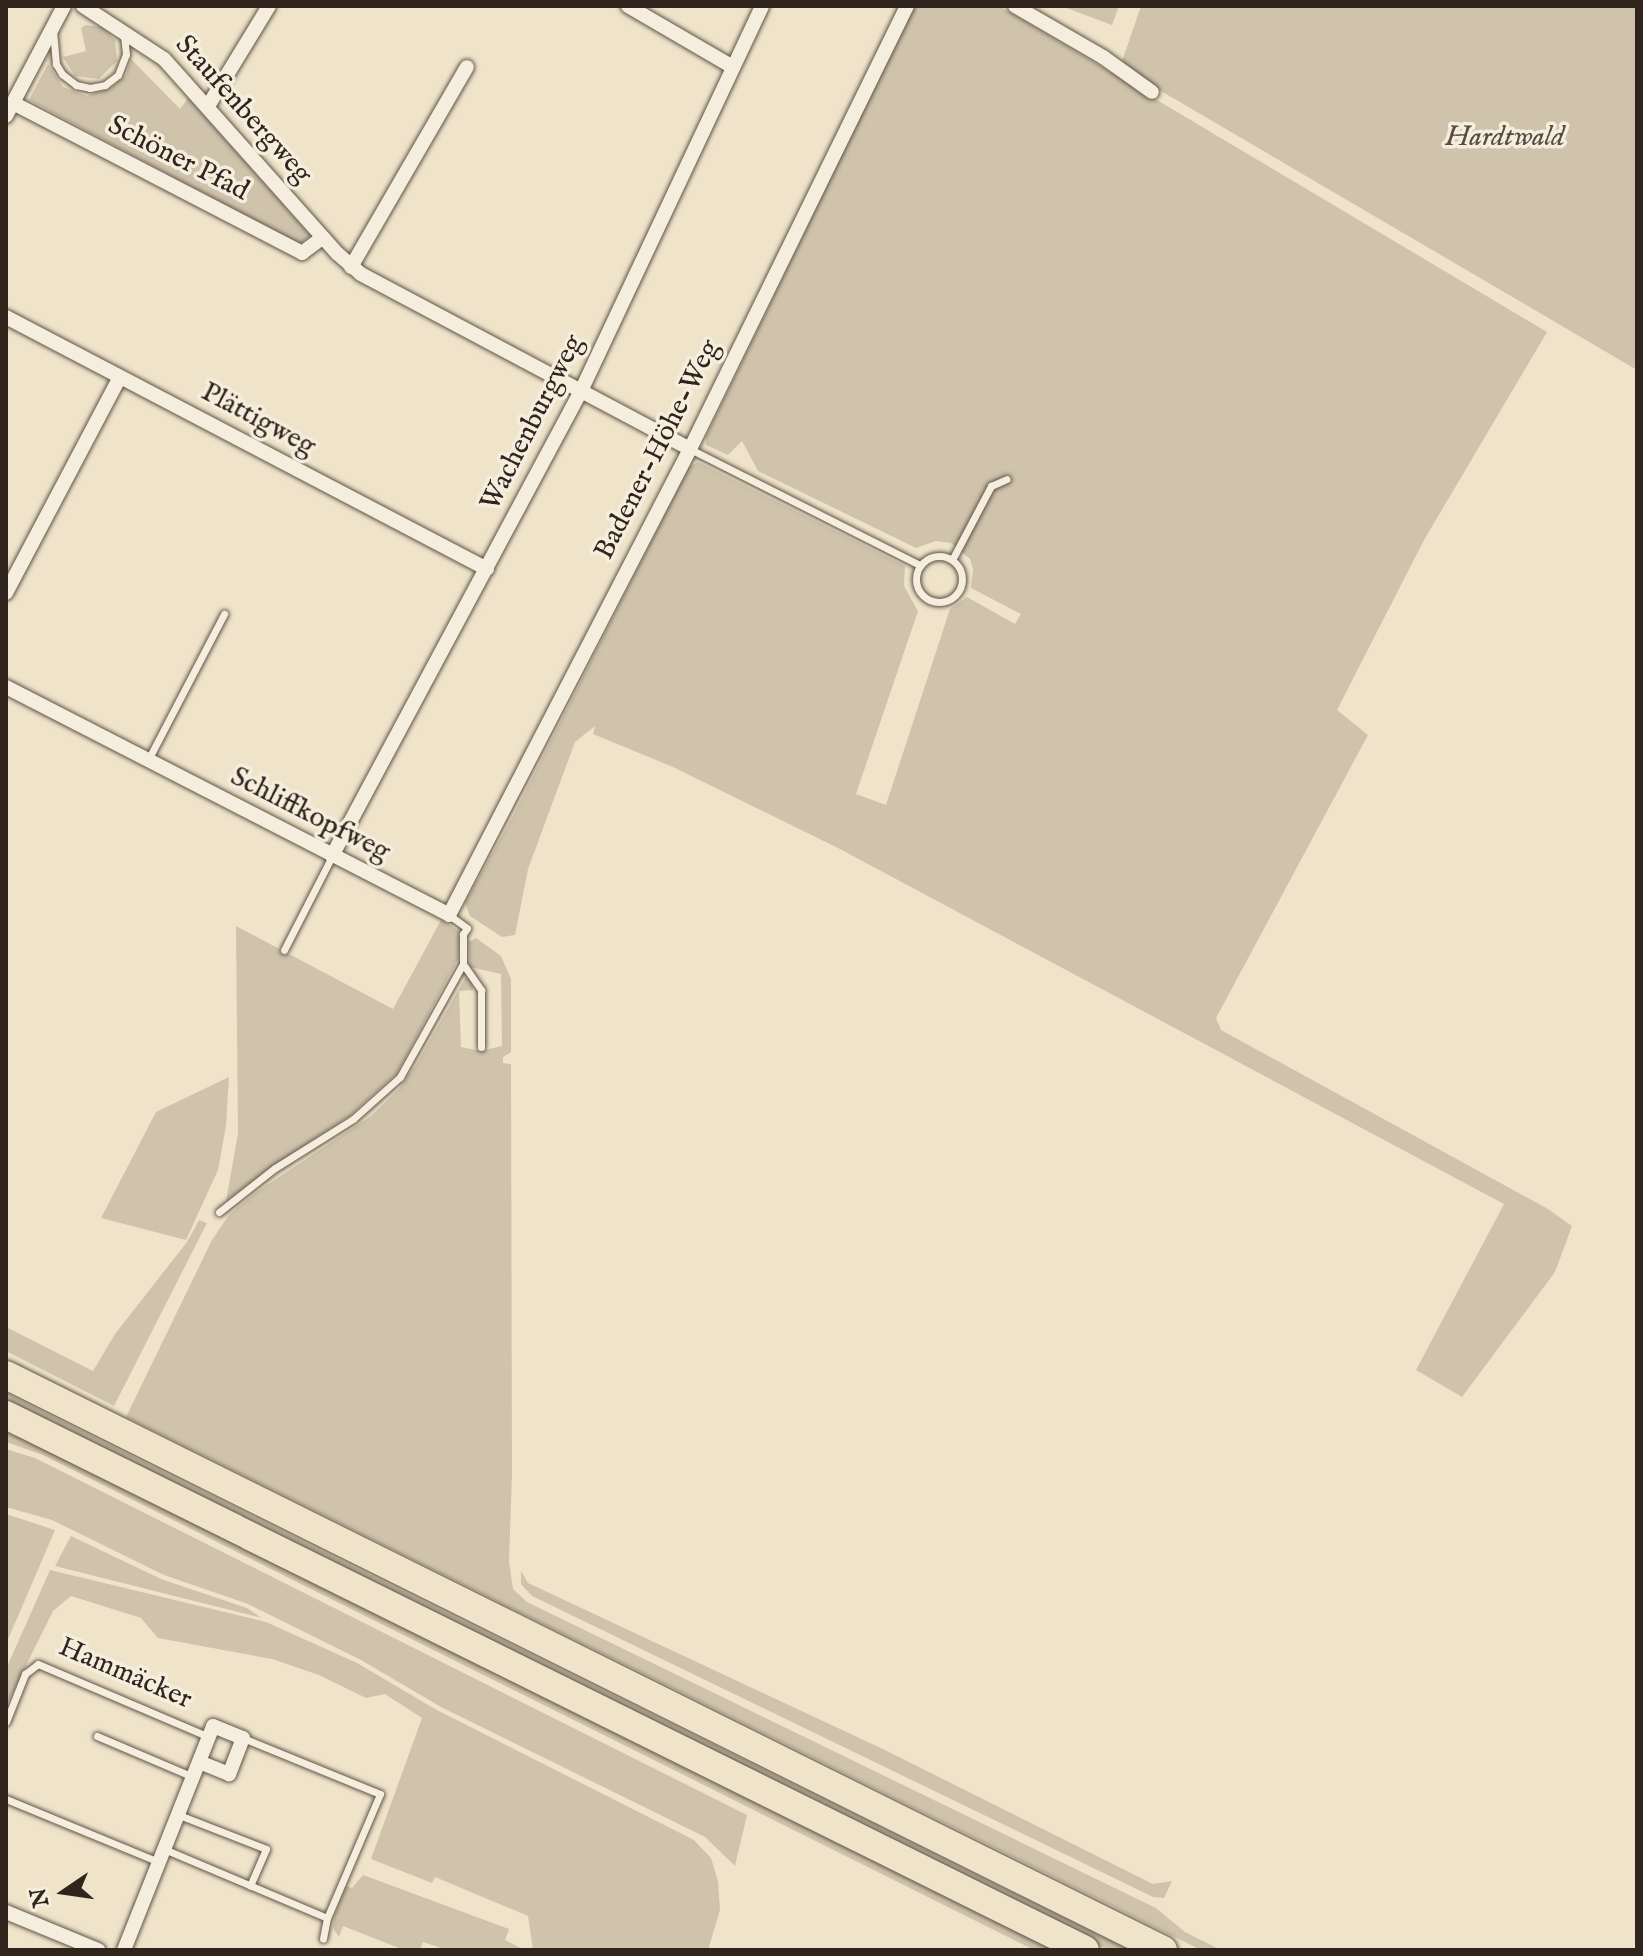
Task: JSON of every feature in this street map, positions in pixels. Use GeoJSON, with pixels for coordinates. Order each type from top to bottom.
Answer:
{"type":"FeatureCollection","features":[{"type":"Feature","properties":{"kind":"highway"},"geometry":{"type":"LineString","coordinates":[[6,1375],[1163,1950]]}},
{"type":"Feature","properties":{"kind":"highway"},"geometry":{"type":"LineString","coordinates":[[6,1415],[1085,1950]]}},
{"type":"Feature","properties":{"kind":"street"},"geometry":{"type":"LineString","coordinates":[[8,106],[64,6]]}},
{"type":"Feature","properties":{"kind":"street","name":"Staufenbergweg"},"geometry":{"type":"LineString","coordinates":[[83,6],[123,29],[164,59],[351,267],[372,281],[690,449]]}},
{"type":"Feature","properties":{"kind":"street"},"geometry":{"type":"LineString","coordinates":[[208,106],[269,6]]}},
{"type":"Feature","properties":{"kind":"street"},"geometry":{"type":"LineString","coordinates":[[628,6],[733,67]]}},
{"type":"Feature","properties":{"kind":"street","name":"Wachenburgweg"},"geometry":{"type":"LineString","coordinates":[[332,856],[581,391],[762,6]]}},
{"type":"Feature","properties":{"kind":"street","name":"Badener-Höhe-Weg"},"geometry":{"type":"LineString","coordinates":[[449,915],[690,449],[907,6]]}},
{"type":"Feature","properties":{"kind":"street"},"geometry":{"type":"LineString","coordinates":[[1015,6],[1103,57],[1152,92]]}},
{"type":"Feature","properties":{"kind":"street"},"geometry":{"type":"LineString","coordinates":[[351,267],[467,67]]}},
{"type":"Feature","properties":{"kind":"street","name":"Schöner Pfad"},"geometry":{"type":"LineString","coordinates":[[8,106],[302,253],[323,237]]}},
{"type":"Feature","properties":{"kind":"street","name":"Plättigweg"},"geometry":{"type":"LineString","coordinates":[[6,317],[487,569]]}},
{"type":"Feature","properties":{"kind":"street"},"geometry":{"type":"LineString","coordinates":[[6,593],[120,377]]}},
{"type":"Feature","properties":{"kind":"street","name":"Schliffkopfweg"},"geometry":{"type":"LineString","coordinates":[[6,687],[449,915]]}},
{"type":"Feature","properties":{"kind":"street","name":"Hammäcker"},"geometry":{"type":"LineString","coordinates":[[124,1950],[213,1726],[243,1738]]}},
{"type":"Feature","properties":{"kind":"street"},"geometry":{"type":"LineString","coordinates":[[199,1762],[229,1774],[243,1738]]}},
{"type":"Feature","properties":{"kind":"street"},"geometry":{"type":"LineString","coordinates":[[6,1912],[98,1950]]}},
{"type":"Feature","properties":{"kind":"lane"},"geometry":{"type":"LineString","coordinates":[[53,26],[59,69],[71,82],[90,88],[113,80],[123,65],[126,54],[123,29]]}},
{"type":"Feature","properties":{"kind":"lane"},"geometry":{"type":"LineString","coordinates":[[690,449],[920,565]]}},
{"type":"Feature","properties":{"kind":"lane"},"geometry":{"type":"LineString","coordinates":[[952,560],[991,486],[1007,479]]}},
{"type":"Feature","properties":{"kind":"lane"},"geometry":{"type":"LineString","coordinates":[[936,555],[952,560],[962,580],[953,598],[944,602],[932,601],[920,593],[915,581],[920,565],[936,555]]}},
{"type":"Feature","properties":{"kind":"lane"},"geometry":{"type":"LineString","coordinates":[[147,762],[224,614]]}},
{"type":"Feature","properties":{"kind":"lane"},"geometry":{"type":"LineString","coordinates":[[284,950],[332,856]]}},
{"type":"Feature","properties":{"kind":"lane"},"geometry":{"type":"LineString","coordinates":[[219,1212],[275,1168],[379,1099],[400,1077],[463,964],[463,934],[467,928],[449,915]]}},
{"type":"Feature","properties":{"kind":"lane"},"geometry":{"type":"LineString","coordinates":[[463,964],[481,990],[481,1047]]}},
{"type":"Feature","properties":{"kind":"lane","name":"Hammäcker"},"geometry":{"type":"LineString","coordinates":[[6,1722],[25,1674],[38,1664],[209,1737]]}},
{"type":"Feature","properties":{"kind":"lane"},"geometry":{"type":"LineString","coordinates":[[97,1736],[193,1777]]}},
{"type":"Feature","properties":{"kind":"lane","name":"Hammäcker"},"geometry":{"type":"LineString","coordinates":[[243,1738],[380,1794],[327,1918],[323,1939]]}},
{"type":"Feature","properties":{"kind":"lane"},"geometry":{"type":"LineString","coordinates":[[6,1799],[250,1886],[327,1918]]}},
{"type":"Feature","properties":{"kind":"lane"},"geometry":{"type":"LineString","coordinates":[[178,1814],[266,1849],[250,1886]]}},
{"type":"Feature","properties":{"kind":"green space"},"geometry":{"type":"Polygon","coordinates":[[[914,6],[999,6],[1547,332],[1424,540],[1337,710],[1368,735],[1216,1018],[1221,1030],[1548,1209],[1572,1226],[1555,1272],[1462,1397],[1416,1370],[1504,1204],[838,848],[673,767],[593,734],[595,726],[575,742],[528,869],[515,935],[502,937],[470,916],[465,903],[513,816],[689,467],[698,462],[905,566],[904,586],[918,611],[856,794],[886,805],[950,609],[967,597],[1015,624],[1021,614],[971,588],[973,569],[970,559],[951,543],[936,541],[916,548],[758,471],[742,441],[728,455],[706,445],[706,437],[914,6]]]}},
{"type":"Feature","properties":{"kind":"green space"},"geometry":{"type":"Polygon","coordinates":[[[1061,6],[1119,6],[1112,25],[1061,6]]]}},
{"type":"Feature","properties":{"kind":"green space","name":"Hardtwald"},"geometry":{"type":"Polygon","coordinates":[[[1141,6],[1637,6],[1637,370],[1120,67],[1141,6]]]}},
{"type":"Feature","properties":{"kind":"green space"},"geometry":{"type":"Polygon","coordinates":[[[85,25],[102,27],[115,40],[117,61],[99,79],[75,76],[63,57],[86,51],[81,28],[85,25]]]}},
{"type":"Feature","properties":{"kind":"green space"},"geometry":{"type":"Polygon","coordinates":[[[131,59],[180,109],[188,98],[310,235],[300,244],[29,100],[48,64],[63,87],[87,96],[111,88],[126,75],[131,59]]]}},
{"type":"Feature","properties":{"kind":"green space"},"geometry":{"type":"Polygon","coordinates":[[[441,920],[459,931],[458,959],[397,1073],[348,1117],[274,1165],[226,1201],[238,1133],[236,926],[393,1009],[441,920]]]}},
{"type":"Feature","properties":{"kind":"green space"},"geometry":{"type":"Polygon","coordinates":[[[476,938],[501,956],[511,979],[511,1052],[503,1057],[503,1063],[511,1064],[512,1475],[509,1561],[513,1589],[527,1602],[1156,1908],[1185,1932],[1221,1950],[1201,1950],[126,1417],[212,1240],[229,1215],[255,1193],[371,1116],[398,1090],[416,1065],[466,977],[472,982],[473,990],[459,991],[461,1047],[481,1051],[502,1046],[501,974],[470,967],[469,942],[476,938]]]}},
{"type":"Feature","properties":{"kind":"green space"},"geometry":{"type":"Polygon","coordinates":[[[229,1077],[226,1126],[218,1170],[186,1240],[101,1218],[156,1112],[229,1077]]]}},
{"type":"Feature","properties":{"kind":"green space"},"geometry":{"type":"Polygon","coordinates":[[[199,1220],[207,1223],[114,1406],[6,1351],[6,1327],[93,1371],[115,1334],[187,1242],[199,1220]]]}},
{"type":"Feature","properties":{"kind":"green space"},"geometry":{"type":"Polygon","coordinates":[[[6,1393],[1130,1950],[1109,1950],[945,1869],[133,1466],[6,1401],[6,1393]]]}},
{"type":"Feature","properties":{"kind":"green space"},"geometry":{"type":"Polygon","coordinates":[[[6,1433],[1060,1950],[1034,1950],[43,1455],[6,1442],[6,1433]]]}},
{"type":"Feature","properties":{"kind":"green space"},"geometry":{"type":"Polygon","coordinates":[[[6,1449],[35,1458],[747,1815],[735,1866],[705,1837],[441,1707],[361,1660],[248,1604],[164,1575],[52,1520],[6,1507],[6,1449]]]}},
{"type":"Feature","properties":{"kind":"green space"},"geometry":{"type":"Polygon","coordinates":[[[6,1514],[55,1530],[6,1644],[6,1514]]]}},
{"type":"Feature","properties":{"kind":"green space"},"geometry":{"type":"Polygon","coordinates":[[[71,1536],[161,1579],[247,1608],[262,1618],[55,1566],[71,1536]]]}},
{"type":"Feature","properties":{"kind":"green space"},"geometry":{"type":"Polygon","coordinates":[[[50,1570],[266,1622],[357,1663],[435,1709],[694,1840],[711,1858],[718,1881],[720,1910],[708,1950],[533,1950],[528,1916],[435,1877],[432,1883],[371,1859],[422,1718],[385,1694],[366,1698],[319,1675],[272,1659],[158,1638],[141,1618],[71,1596],[53,1611],[6,1706],[6,1669],[50,1570]]]}},
{"type":"Feature","properties":{"kind":"green space"},"geometry":{"type":"Polygon","coordinates":[[[521,1571],[528,1583],[885,1750],[1153,1884],[1172,1881],[1164,1898],[1153,1897],[532,1596],[521,1584],[521,1571]]]}},
{"type":"Feature","properties":{"kind":"green space"},"geometry":{"type":"Polygon","coordinates":[[[363,1875],[509,1929],[505,1940],[524,1950],[447,1950],[423,1942],[420,1950],[404,1950],[343,1926],[339,1937],[333,1928],[346,1886],[352,1888],[363,1875]]]}}]}
